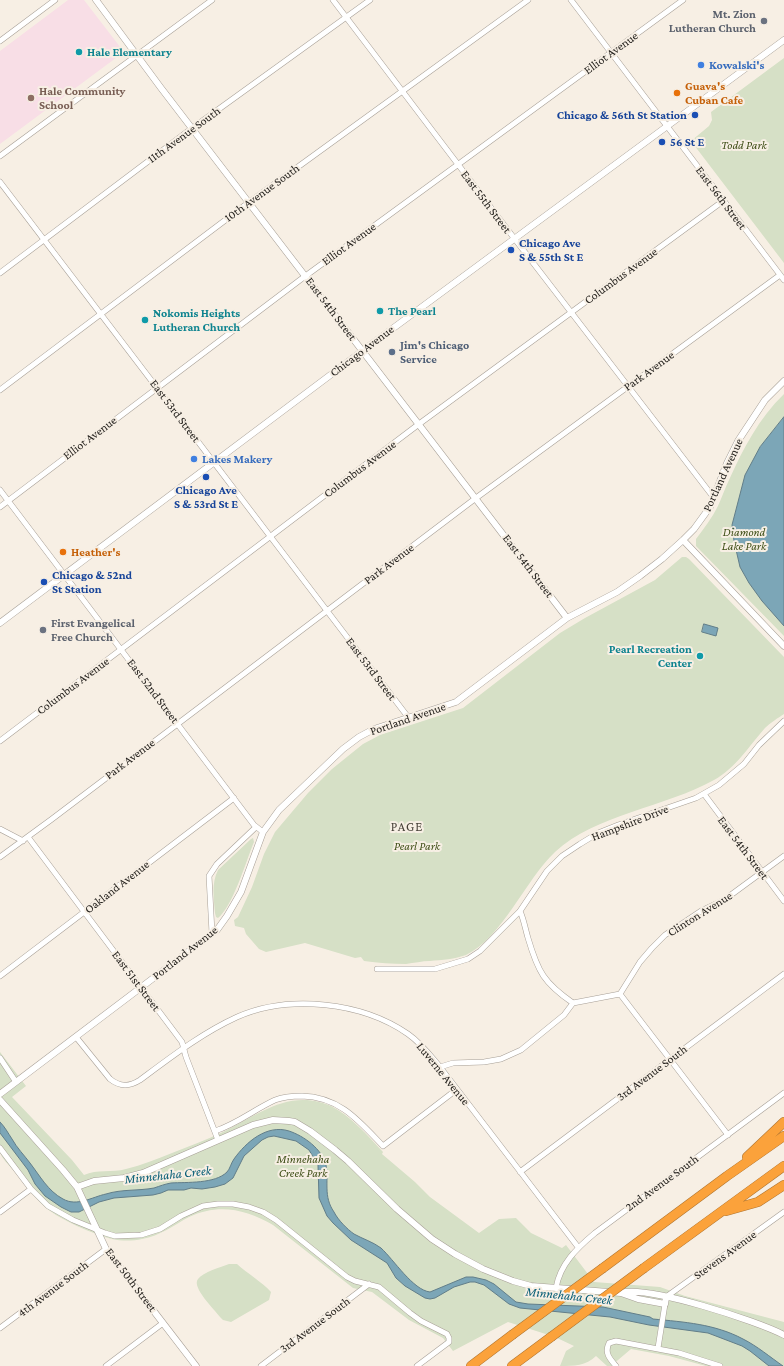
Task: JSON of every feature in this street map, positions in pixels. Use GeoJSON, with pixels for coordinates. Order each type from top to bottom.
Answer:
{"type":"FeatureCollection","features":[{"type":"Feature","properties":{"kind":"highway"},"geometry":{"type":"LineString","coordinates":[[727,1176],[784,1122]]}},
{"type":"Feature","properties":{"kind":"highway"},"geometry":{"type":"LineString","coordinates":[[471,1366],[727,1176],[784,1136]]}},
{"type":"Feature","properties":{"kind":"highway"},"geometry":{"type":"LineString","coordinates":[[512,1366],[784,1166]]}},
{"type":"Feature","properties":{"kind":"highway"},"geometry":{"type":"LineString","coordinates":[[721,1212],[758,1202],[784,1185]]}},
{"type":"Feature","properties":{"kind":"street"},"geometry":{"type":"LineString","coordinates":[[0,41],[55,0]]}},
{"type":"Feature","properties":{"kind":"street","name":"East 54th Street"},"geometry":{"type":"LineString","coordinates":[[96,0],[136,55],[568,618]]}},
{"type":"Feature","properties":{"kind":"street"},"geometry":{"type":"LineString","coordinates":[[0,156],[212,0]]}},
{"type":"Feature","properties":{"kind":"street","name":"East 55th Street"},"geometry":{"type":"LineString","coordinates":[[333,0],[714,498]]}},
{"type":"Feature","properties":{"kind":"street","name":"11th Avenue South"},"geometry":{"type":"LineString","coordinates":[[0,273],[193,128],[370,0]]}},
{"type":"Feature","properties":{"kind":"street","name":"10th Avenue South"},"geometry":{"type":"LineString","coordinates":[[0,390],[249,202],[528,0]]}},
{"type":"Feature","properties":{"kind":"street","name":"East 56th Street"},"geometry":{"type":"LineString","coordinates":[[571,0],[784,280]]}},
{"type":"Feature","properties":{"kind":"street","name":"Elliot Avenue"},"geometry":{"type":"LineString","coordinates":[[0,507],[306,276],[683,0]]}},
{"type":"Feature","properties":{"kind":"street","name":"Chicago Avenue"},"geometry":{"type":"LineString","coordinates":[[0,623],[514,238],[784,40]]}},
{"type":"Feature","properties":{"kind":"street","name":"East 53rd Street"},"geometry":{"type":"LineString","coordinates":[[0,182],[408,717]]}},
{"type":"Feature","properties":{"kind":"street","name":"Columbus Avenue"},"geometry":{"type":"LineString","coordinates":[[0,741],[419,424],[723,201]]}},
{"type":"Feature","properties":{"kind":"street","name":"Park Avenue"},"geometry":{"type":"LineString","coordinates":[[0,857],[476,498],[780,275]]}},
{"type":"Feature","properties":{"kind":"street","name":"Portland Avenue"},"geometry":{"type":"LineString","coordinates":[[0,1094],[217,930],[241,892],[263,832],[279,810],[343,749],[359,737],[374,729],[456,702],[568,618],[617,592],[662,559],[683,540],[704,516],[714,498],[727,463],[738,441],[765,400],[784,381]]}},
{"type":"Feature","properties":{"kind":"street","name":"East 52nd Street"},"geometry":{"type":"LineString","coordinates":[[0,490],[256,827],[263,832]]}},
{"type":"Feature","properties":{"kind":"street"},"geometry":{"type":"LineString","coordinates":[[683,540],[784,646]]}},
{"type":"Feature","properties":{"kind":"street","name":"Hampshire Drive"},"geometry":{"type":"LineString","coordinates":[[377,969],[435,969],[468,959],[491,941],[520,911],[547,871],[562,856],[598,834],[618,825],[704,794],[719,785],[732,775],[784,721]]}},
{"type":"Feature","properties":{"kind":"street","name":"East 54th Street"},"geometry":{"type":"LineString","coordinates":[[704,794],[784,901]]}},
{"type":"Feature","properties":{"kind":"street","name":"Oakland Avenue"},"geometry":{"type":"LineString","coordinates":[[0,976],[234,798]]}},
{"type":"Feature","properties":{"kind":"street"},"geometry":{"type":"LineString","coordinates":[[212,933],[209,876],[217,864],[256,827]]}},
{"type":"Feature","properties":{"kind":"street"},"geometry":{"type":"LineString","coordinates":[[0,830],[23,841]]}},
{"type":"Feature","properties":{"kind":"street","name":"East 51st Street"},"geometry":{"type":"LineString","coordinates":[[28,837],[182,1042],[186,1057],[218,1140]]}},
{"type":"Feature","properties":{"kind":"street","name":"Clinton Avenue"},"geometry":{"type":"LineString","coordinates":[[620,994],[640,962],[665,935],[701,911],[724,900],[784,856]]}},
{"type":"Feature","properties":{"kind":"street"},"geometry":{"type":"LineString","coordinates":[[520,911],[539,970],[553,988],[573,1003]]}},
{"type":"Feature","properties":{"kind":"street","name":"3rd Avenue South"},"geometry":{"type":"LineString","coordinates":[[520,1172],[784,974]]}},
{"type":"Feature","properties":{"kind":"street"},"geometry":{"type":"LineString","coordinates":[[440,1067],[453,1063],[484,1062],[501,1059],[521,1050],[564,1014],[573,1003],[620,994],[728,1135]]}},
{"type":"Feature","properties":{"kind":"street","name":"Luverne Avenue"},"geometry":{"type":"LineString","coordinates":[[76,1037],[110,1079],[116,1084],[122,1086],[134,1084],[184,1047],[220,1025],[257,1010],[277,1005],[318,1004],[368,1014],[383,1020],[406,1033],[422,1045],[578,1247]]}},
{"type":"Feature","properties":{"kind":"street"},"geometry":{"type":"LineString","coordinates":[[0,1058],[16,1082]]}},
{"type":"Feature","properties":{"kind":"street"},"geometry":{"type":"LineString","coordinates":[[215,1131],[277,1099],[314,1096],[325,1099],[343,1108],[365,1127],[383,1146],[456,1090]]}},
{"type":"Feature","properties":{"kind":"street","name":"2nd Avenue South"},"geometry":{"type":"LineString","coordinates":[[556,1288],[559,1276],[568,1260],[578,1247],[784,1092]]}},
{"type":"Feature","properties":{"kind":"street","name":"East 50th Street"},"geometry":{"type":"LineString","coordinates":[[0,1100],[63,1170],[77,1188],[106,1249],[196,1366]]}},
{"type":"Feature","properties":{"kind":"street"},"geometry":{"type":"LineString","coordinates":[[77,1188],[94,1181],[124,1178],[144,1173],[253,1125],[279,1120],[296,1122],[335,1150],[406,1218],[432,1239],[455,1254],[483,1269],[514,1281],[537,1287],[621,1293],[638,1300],[681,1300],[764,1326],[784,1335]]}},
{"type":"Feature","properties":{"kind":"street"},"geometry":{"type":"LineString","coordinates":[[0,1148],[31,1188],[42,1200],[56,1211],[81,1224],[115,1236],[141,1235],[160,1229],[181,1216],[202,1206],[226,1204],[248,1207],[263,1212],[276,1220],[347,1277],[355,1281],[379,1287],[410,1314],[447,1334],[449,1342],[416,1366]]}},
{"type":"Feature","properties":{"kind":"street"},"geometry":{"type":"LineString","coordinates":[[0,1212],[31,1188]]}},
{"type":"Feature","properties":{"kind":"street","name":"Stevens Avenue"},"geometry":{"type":"LineString","coordinates":[[666,1301],[784,1212]]}},
{"type":"Feature","properties":{"kind":"street","name":"4th Avenue South"},"geometry":{"type":"LineString","coordinates":[[0,1328],[106,1249]]}},
{"type":"Feature","properties":{"kind":"street","name":"3rd Avenue South"},"geometry":{"type":"LineString","coordinates":[[261,1366],[369,1284]]}},
{"type":"Feature","properties":{"kind":"street"},"geometry":{"type":"LineString","coordinates":[[658,1348],[666,1301]]}},
{"type":"Feature","properties":{"kind":"street"},"geometry":{"type":"LineString","coordinates":[[106,1366],[163,1323]]}},
{"type":"Feature","properties":{"kind":"street"},"geometry":{"type":"LineString","coordinates":[[616,1366],[607,1354],[606,1348],[609,1343],[616,1340],[679,1352],[720,1366]]}},
{"type":"Feature","properties":{"kind":"shaded area","name":"Hale Community School"},"geometry":{"type":"Polygon","coordinates":[[[68,0],[84,0],[124,52],[0,144],[0,51],[68,0]]]}},
{"type":"Feature","properties":{"kind":"green space","name":"Todd Park"},"geometry":{"type":"Polygon","coordinates":[[[784,58],[784,263],[691,141],[709,126],[712,120],[711,112],[784,58]]]}},
{"type":"Feature","properties":{"kind":"green space","name":"Diamond Lake Park"},"geometry":{"type":"Polygon","coordinates":[[[784,394],[784,636],[696,546],[696,539],[716,510],[734,468],[752,434],[775,403],[784,394]]]}},
{"type":"Feature","properties":{"kind":"green space","name":"Pearl Park"},"geometry":{"type":"Polygon","coordinates":[[[682,557],[689,559],[784,657],[784,714],[765,728],[736,763],[722,775],[695,789],[611,820],[572,839],[544,863],[491,936],[479,947],[466,955],[448,959],[406,964],[364,961],[361,957],[355,958],[305,943],[266,952],[259,949],[246,934],[244,928],[235,926],[234,920],[238,917],[252,887],[264,854],[275,832],[308,793],[332,769],[363,744],[380,735],[463,708],[560,633],[655,580],[682,557]]]}},
{"type":"Feature","properties":{"kind":"green space"},"geometry":{"type":"Polygon","coordinates":[[[253,838],[254,842],[239,883],[229,904],[218,918],[216,917],[215,913],[214,881],[218,870],[253,838]]]}},
{"type":"Feature","properties":{"kind":"green space","name":"Minnehaha Creek Park"},"geometry":{"type":"Polygon","coordinates":[[[0,1052],[26,1086],[12,1097],[72,1160],[84,1175],[94,1172],[121,1170],[149,1162],[217,1135],[269,1108],[281,1104],[306,1100],[330,1105],[352,1120],[383,1152],[382,1154],[430,1197],[479,1233],[499,1219],[516,1218],[531,1233],[562,1248],[566,1245],[594,1282],[660,1287],[685,1296],[784,1322],[784,1366],[706,1366],[669,1356],[631,1349],[611,1366],[607,1366],[596,1356],[584,1364],[560,1366],[566,1351],[574,1346],[555,1337],[508,1322],[453,1351],[443,1338],[409,1320],[372,1292],[353,1288],[273,1225],[253,1215],[232,1210],[221,1209],[200,1213],[189,1217],[167,1230],[149,1238],[123,1240],[104,1237],[68,1222],[52,1213],[29,1190],[1,1154],[0,1052]]]}},
{"type":"Feature","properties":{"kind":"green space"},"geometry":{"type":"Polygon","coordinates":[[[229,1264],[237,1264],[271,1292],[269,1300],[231,1322],[223,1320],[220,1317],[201,1293],[197,1283],[200,1276],[229,1264]]]}},
{"type":"Feature","properties":{"kind":"water","name":"Diamond Lake Park"},"geometry":{"type":"Polygon","coordinates":[[[784,417],[784,626],[762,601],[740,567],[732,525],[745,475],[760,447],[784,417]]]}},
{"type":"Feature","properties":{"kind":"water"},"geometry":{"type":"Polygon","coordinates":[[[704,624],[718,628],[716,636],[702,632],[704,624]]]}},
{"type":"Feature","properties":{"kind":"water","name":"Minnehaha Creek"},"geometry":{"type":"Polygon","coordinates":[[[0,1122],[49,1188],[63,1199],[74,1202],[84,1201],[118,1191],[148,1189],[171,1183],[200,1182],[215,1179],[227,1172],[233,1161],[245,1146],[258,1136],[273,1130],[281,1129],[289,1131],[301,1136],[312,1144],[324,1159],[327,1171],[327,1195],[331,1206],[340,1221],[354,1234],[381,1248],[410,1280],[424,1290],[430,1292],[466,1277],[473,1277],[486,1280],[494,1284],[516,1302],[528,1304],[603,1307],[650,1317],[653,1319],[710,1327],[732,1334],[748,1342],[783,1366],[769,1366],[742,1346],[708,1333],[649,1325],[610,1317],[520,1308],[509,1304],[484,1285],[475,1282],[454,1287],[435,1298],[425,1298],[405,1286],[396,1278],[387,1263],[351,1240],[327,1216],[319,1198],[318,1165],[309,1150],[296,1141],[274,1136],[262,1140],[244,1156],[233,1178],[225,1184],[202,1189],[191,1188],[184,1190],[168,1190],[153,1195],[114,1198],[99,1202],[79,1212],[71,1212],[45,1196],[35,1184],[28,1170],[0,1133],[0,1122]]]}},
{"type":"Feature","properties":{"kind":"place","name":"Mt. Zion Lutheran Church"},"geometry":{"type":"Point","coordinates":[764,21]}},
{"type":"Feature","properties":{"kind":"place","name":"Hale Elementary"},"geometry":{"type":"Point","coordinates":[79,52]}},
{"type":"Feature","properties":{"kind":"place","name":"Kowalski's"},"geometry":{"type":"Point","coordinates":[701,65]}},
{"type":"Feature","properties":{"kind":"place","name":"Guava's Cuban Cafe"},"geometry":{"type":"Point","coordinates":[677,93]}},
{"type":"Feature","properties":{"kind":"place","name":"Hale Community School"},"geometry":{"type":"Point","coordinates":[31,98]}},
{"type":"Feature","properties":{"kind":"place","name":"Chicago & 56th St Station"},"geometry":{"type":"Point","coordinates":[695,115]}},
{"type":"Feature","properties":{"kind":"place","name":"56 St E"},"geometry":{"type":"Point","coordinates":[662,142]}},
{"type":"Feature","properties":{"kind":"place","name":"Chicago Ave S & 55th St E"},"geometry":{"type":"Point","coordinates":[511,250]}},
{"type":"Feature","properties":{"kind":"place","name":"The Pearl"},"geometry":{"type":"Point","coordinates":[380,311]}},
{"type":"Feature","properties":{"kind":"place","name":"Nokomis Heights Lutheran Church"},"geometry":{"type":"Point","coordinates":[145,320]}},
{"type":"Feature","properties":{"kind":"place","name":"Jim's Chicago Service"},"geometry":{"type":"Point","coordinates":[392,352]}},
{"type":"Feature","properties":{"kind":"place","name":"Lakes Makery"},"geometry":{"type":"Point","coordinates":[194,459]}},
{"type":"Feature","properties":{"kind":"place","name":"Chicago Ave S & 53rd St E"},"geometry":{"type":"Point","coordinates":[206,477]}},
{"type":"Feature","properties":{"kind":"place","name":"Heather's"},"geometry":{"type":"Point","coordinates":[63,552]}},
{"type":"Feature","properties":{"kind":"place","name":"Chicago & 52nd St Station"},"geometry":{"type":"Point","coordinates":[44,582]}},
{"type":"Feature","properties":{"kind":"place","name":"First Evangelical Free Church"},"geometry":{"type":"Point","coordinates":[43,630]}},
{"type":"Feature","properties":{"kind":"place","name":"Pearl Recreation Center"},"geometry":{"type":"Point","coordinates":[700,656]}},
{"type":"Feature","properties":{"kind":"district","name":"PAGE"},"geometry":{"type":"Point","coordinates":[407,827]}}]}
